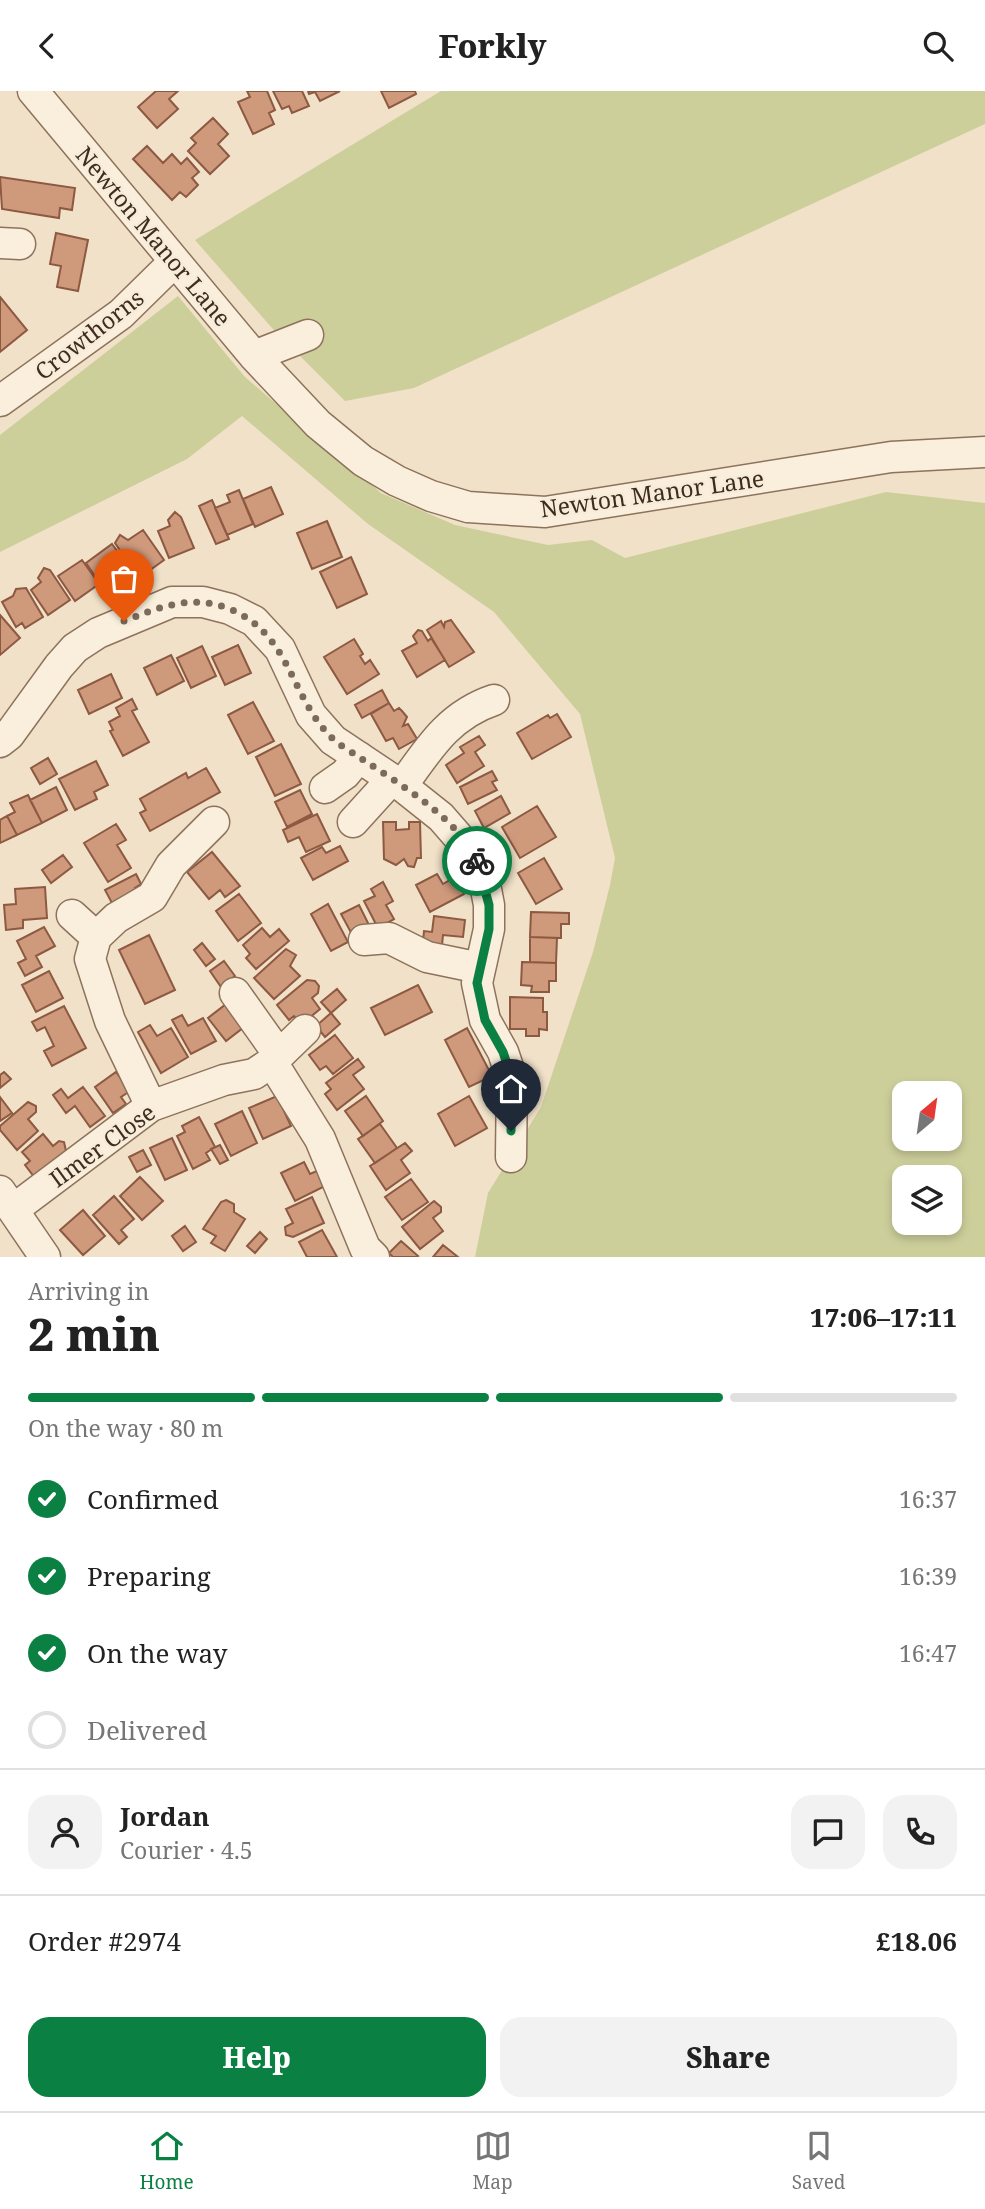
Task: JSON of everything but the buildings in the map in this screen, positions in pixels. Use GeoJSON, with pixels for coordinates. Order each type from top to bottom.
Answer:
{"type":"FeatureCollection","features":[{"type":"Feature","properties":{"kind":"street","name":"Newton Manor Lane"},"geometry":{"type":"LineString","coordinates":[[33,91],[254,356],[318,424],[363,461],[397,481],[468,507],[545,512],[891,457],[985,452]]}},
{"type":"Feature","properties":{"kind":"street","name":"Crowthorns"},"geometry":{"type":"LineString","coordinates":[[0,401],[121,314],[174,262]]}},
{"type":"Feature","properties":{"kind":"street"},"geometry":{"type":"LineString","coordinates":[[254,356],[309,335]]}},
{"type":"Feature","properties":{"kind":"street"},"geometry":{"type":"LineString","coordinates":[[0,742],[9,735],[75,648],[99,633],[172,602],[203,602],[230,609],[254,621],[280,649],[311,715],[333,740],[397,782],[441,817],[475,856],[484,879],[489,905],[489,929],[477,983],[485,1020],[503,1052],[512,1079],[511,1157]]}},
{"type":"Feature","properties":{"kind":"street"},"geometry":{"type":"LineString","coordinates":[[353,822],[397,782],[474,699]]}},
{"type":"Feature","properties":{"kind":"street"},"geometry":{"type":"LineString","coordinates":[[325,788],[345,774],[359,757]]}},
{"type":"Feature","properties":{"kind":"street"},"geometry":{"type":"LineString","coordinates":[[151,1106],[110,1021],[90,959],[96,937],[116,918],[152,897],[171,865],[214,822]]}},
{"type":"Feature","properties":{"kind":"street"},"geometry":{"type":"LineString","coordinates":[[72,915],[96,937]]}},
{"type":"Feature","properties":{"kind":"street"},"geometry":{"type":"LineString","coordinates":[[364,940],[389,938],[438,960],[480,968]]}},
{"type":"Feature","properties":{"kind":"street"},"geometry":{"type":"LineString","coordinates":[[235,993],[276,1059],[320,1139],[365,1248],[374,1257]]}},
{"type":"Feature","properties":{"kind":"street","name":"Ilmer Close"},"geometry":{"type":"LineString","coordinates":[[7,1200],[151,1106],[224,1080],[254,1075],[276,1059],[305,1030]]}},
{"type":"Feature","properties":{"kind":"street"},"geometry":{"type":"LineString","coordinates":[[7,1200],[45,1257]]}},
{"type":"Feature","properties":{"kind":"green space"},"geometry":{"type":"Polygon","coordinates":[[[441,91],[985,91],[985,124],[414,388],[345,401],[272,328],[195,240],[441,91]]]}},
{"type":"Feature","properties":{"kind":"green space"},"geometry":{"type":"Polygon","coordinates":[[[178,296],[245,377],[381,493],[455,525],[548,545],[592,540],[625,558],[886,492],[985,503],[985,1257],[475,1257],[488,1193],[541,1107],[593,952],[610,885],[615,858],[580,714],[494,612],[368,524],[242,416],[187,459],[0,552],[0,435],[178,296]]]}},
{"type":"Feature","properties":{"kind":"way so far"},"geometry":{"type":"LineString","coordinates":[[124,621],[172,602],[203,602],[230,609],[254,621],[280,649],[311,715],[333,740],[402,786],[441,817],[462,839],[477,861]]}},
{"type":"Feature","properties":{"kind":"route"},"geometry":{"type":"LineString","coordinates":[[477,861],[489,905],[489,929],[477,983],[485,1020],[503,1052],[512,1079],[511,1131]]}}]}
